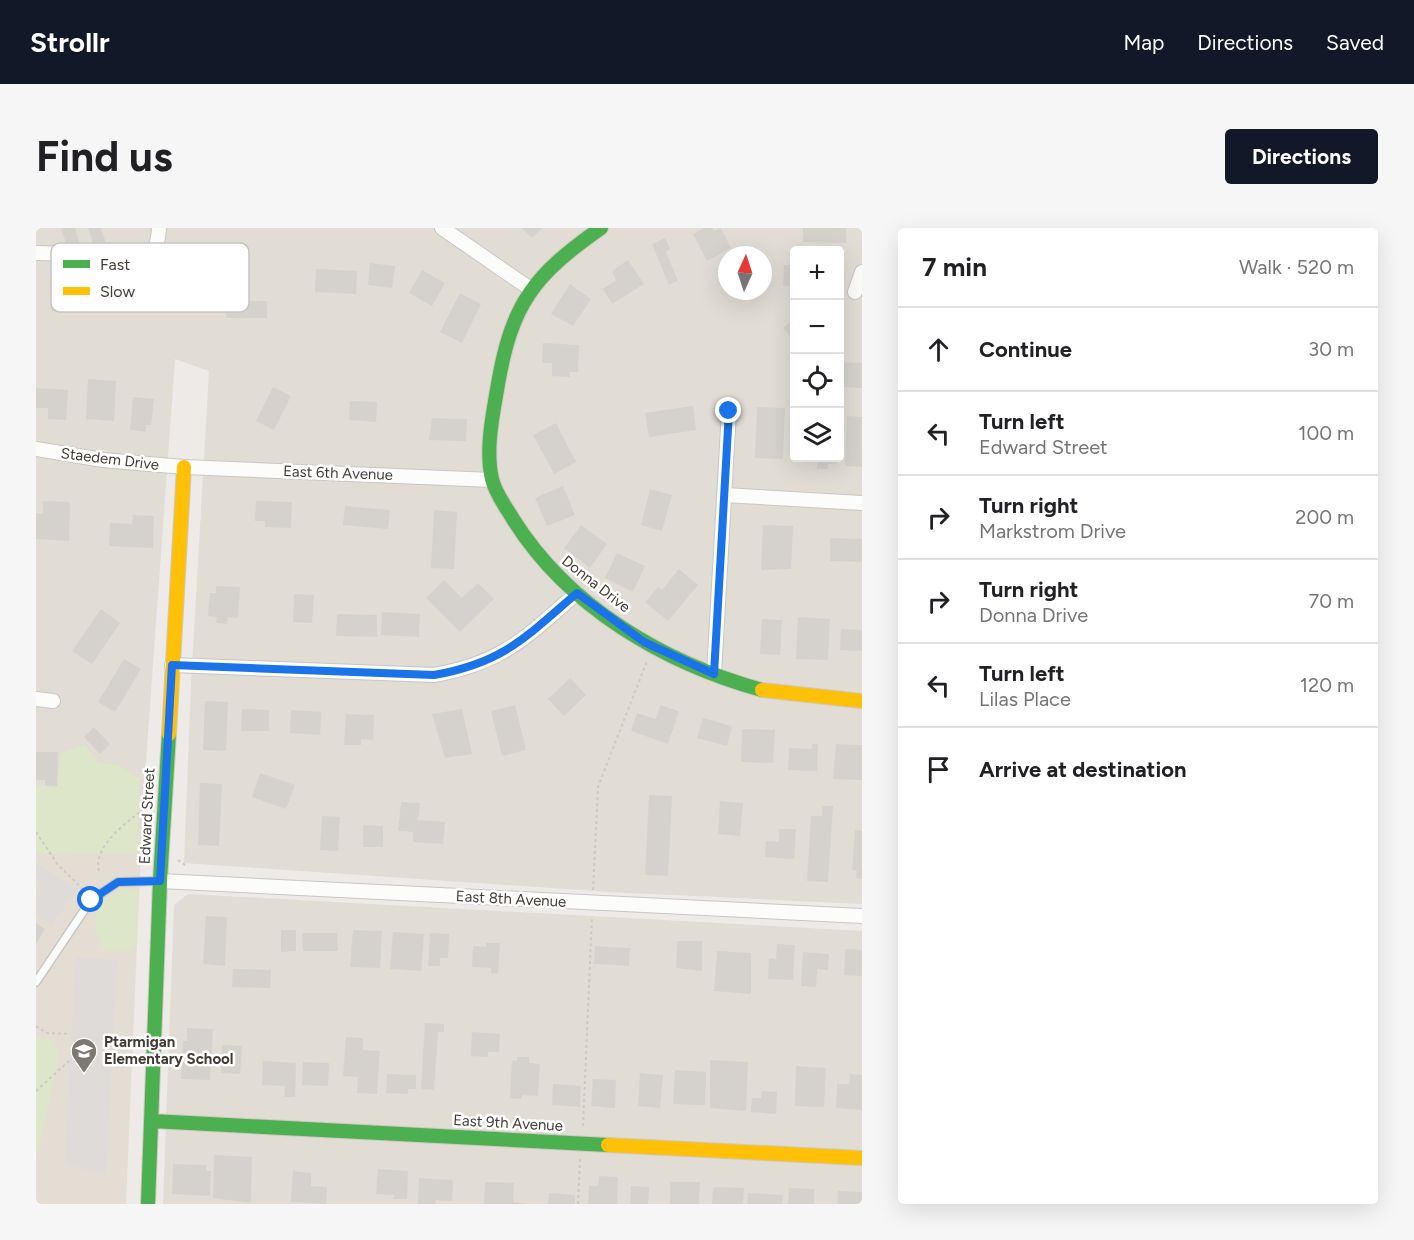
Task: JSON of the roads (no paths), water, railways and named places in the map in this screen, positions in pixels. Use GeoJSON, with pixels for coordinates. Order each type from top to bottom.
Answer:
{"type":"FeatureCollection","features":[{"type":"Feature","properties":{"kind":"street"},"geometry":{"type":"LineString","coordinates":[[157,243],[159,228]]}},
{"type":"Feature","properties":{"kind":"street"},"geometry":{"type":"LineString","coordinates":[[442,228],[529,288]]}},
{"type":"Feature","properties":{"kind":"street","name":"Donna Drive"},"geometry":{"type":"LineString","coordinates":[[601,228],[558,257],[529,288],[513,319],[501,357],[493,418],[492,480],[518,531],[549,568],[577,593],[644,642],[714,674],[752,687],[814,697],[862,701]]}},
{"type":"Feature","properties":{"kind":"street"},"geometry":{"type":"LineString","coordinates":[[36,254],[51,255]]}},
{"type":"Feature","properties":{"kind":"street"},"geometry":{"type":"LineString","coordinates":[[855,291],[862,272]]}},
{"type":"Feature","properties":{"kind":"street"},"geometry":{"type":"LineString","coordinates":[[714,674],[729,411]]}},
{"type":"Feature","properties":{"kind":"street","name":"Staedem Drive"},"geometry":{"type":"LineString","coordinates":[[36,449],[103,460],[184,467]]}},
{"type":"Feature","properties":{"kind":"street","name":"East 6th Avenue"},"geometry":{"type":"LineString","coordinates":[[184,467],[492,480]]}},
{"type":"Feature","properties":{"kind":"street","name":"Edward Street"},"geometry":{"type":"LineString","coordinates":[[148,1204],[160,881],[184,467]]}},
{"type":"Feature","properties":{"kind":"street"},"geometry":{"type":"LineString","coordinates":[[724,495],[862,503]]}},
{"type":"Feature","properties":{"kind":"street"},"geometry":{"type":"LineString","coordinates":[[172,665],[434,675],[468,669],[501,656],[577,593]]}},
{"type":"Feature","properties":{"kind":"street"},"geometry":{"type":"LineString","coordinates":[[36,699],[53,701]]}},
{"type":"Feature","properties":{"kind":"street","name":"East 8th Avenue"},"geometry":{"type":"LineString","coordinates":[[160,881],[862,916]]}},
{"type":"Feature","properties":{"kind":"street","name":"East 9th Avenue"},"geometry":{"type":"LineString","coordinates":[[152,1121],[862,1158]]}},
{"type":"Feature","properties":{"kind":"lane"},"geometry":{"type":"LineString","coordinates":[[36,982],[94,899],[118,882],[160,881]]}},
{"type":"Feature","properties":{"kind":"place","name":"Ptarmigan Elementary School"},"geometry":{"type":"Point","coordinates":[84,1074]}}]}
